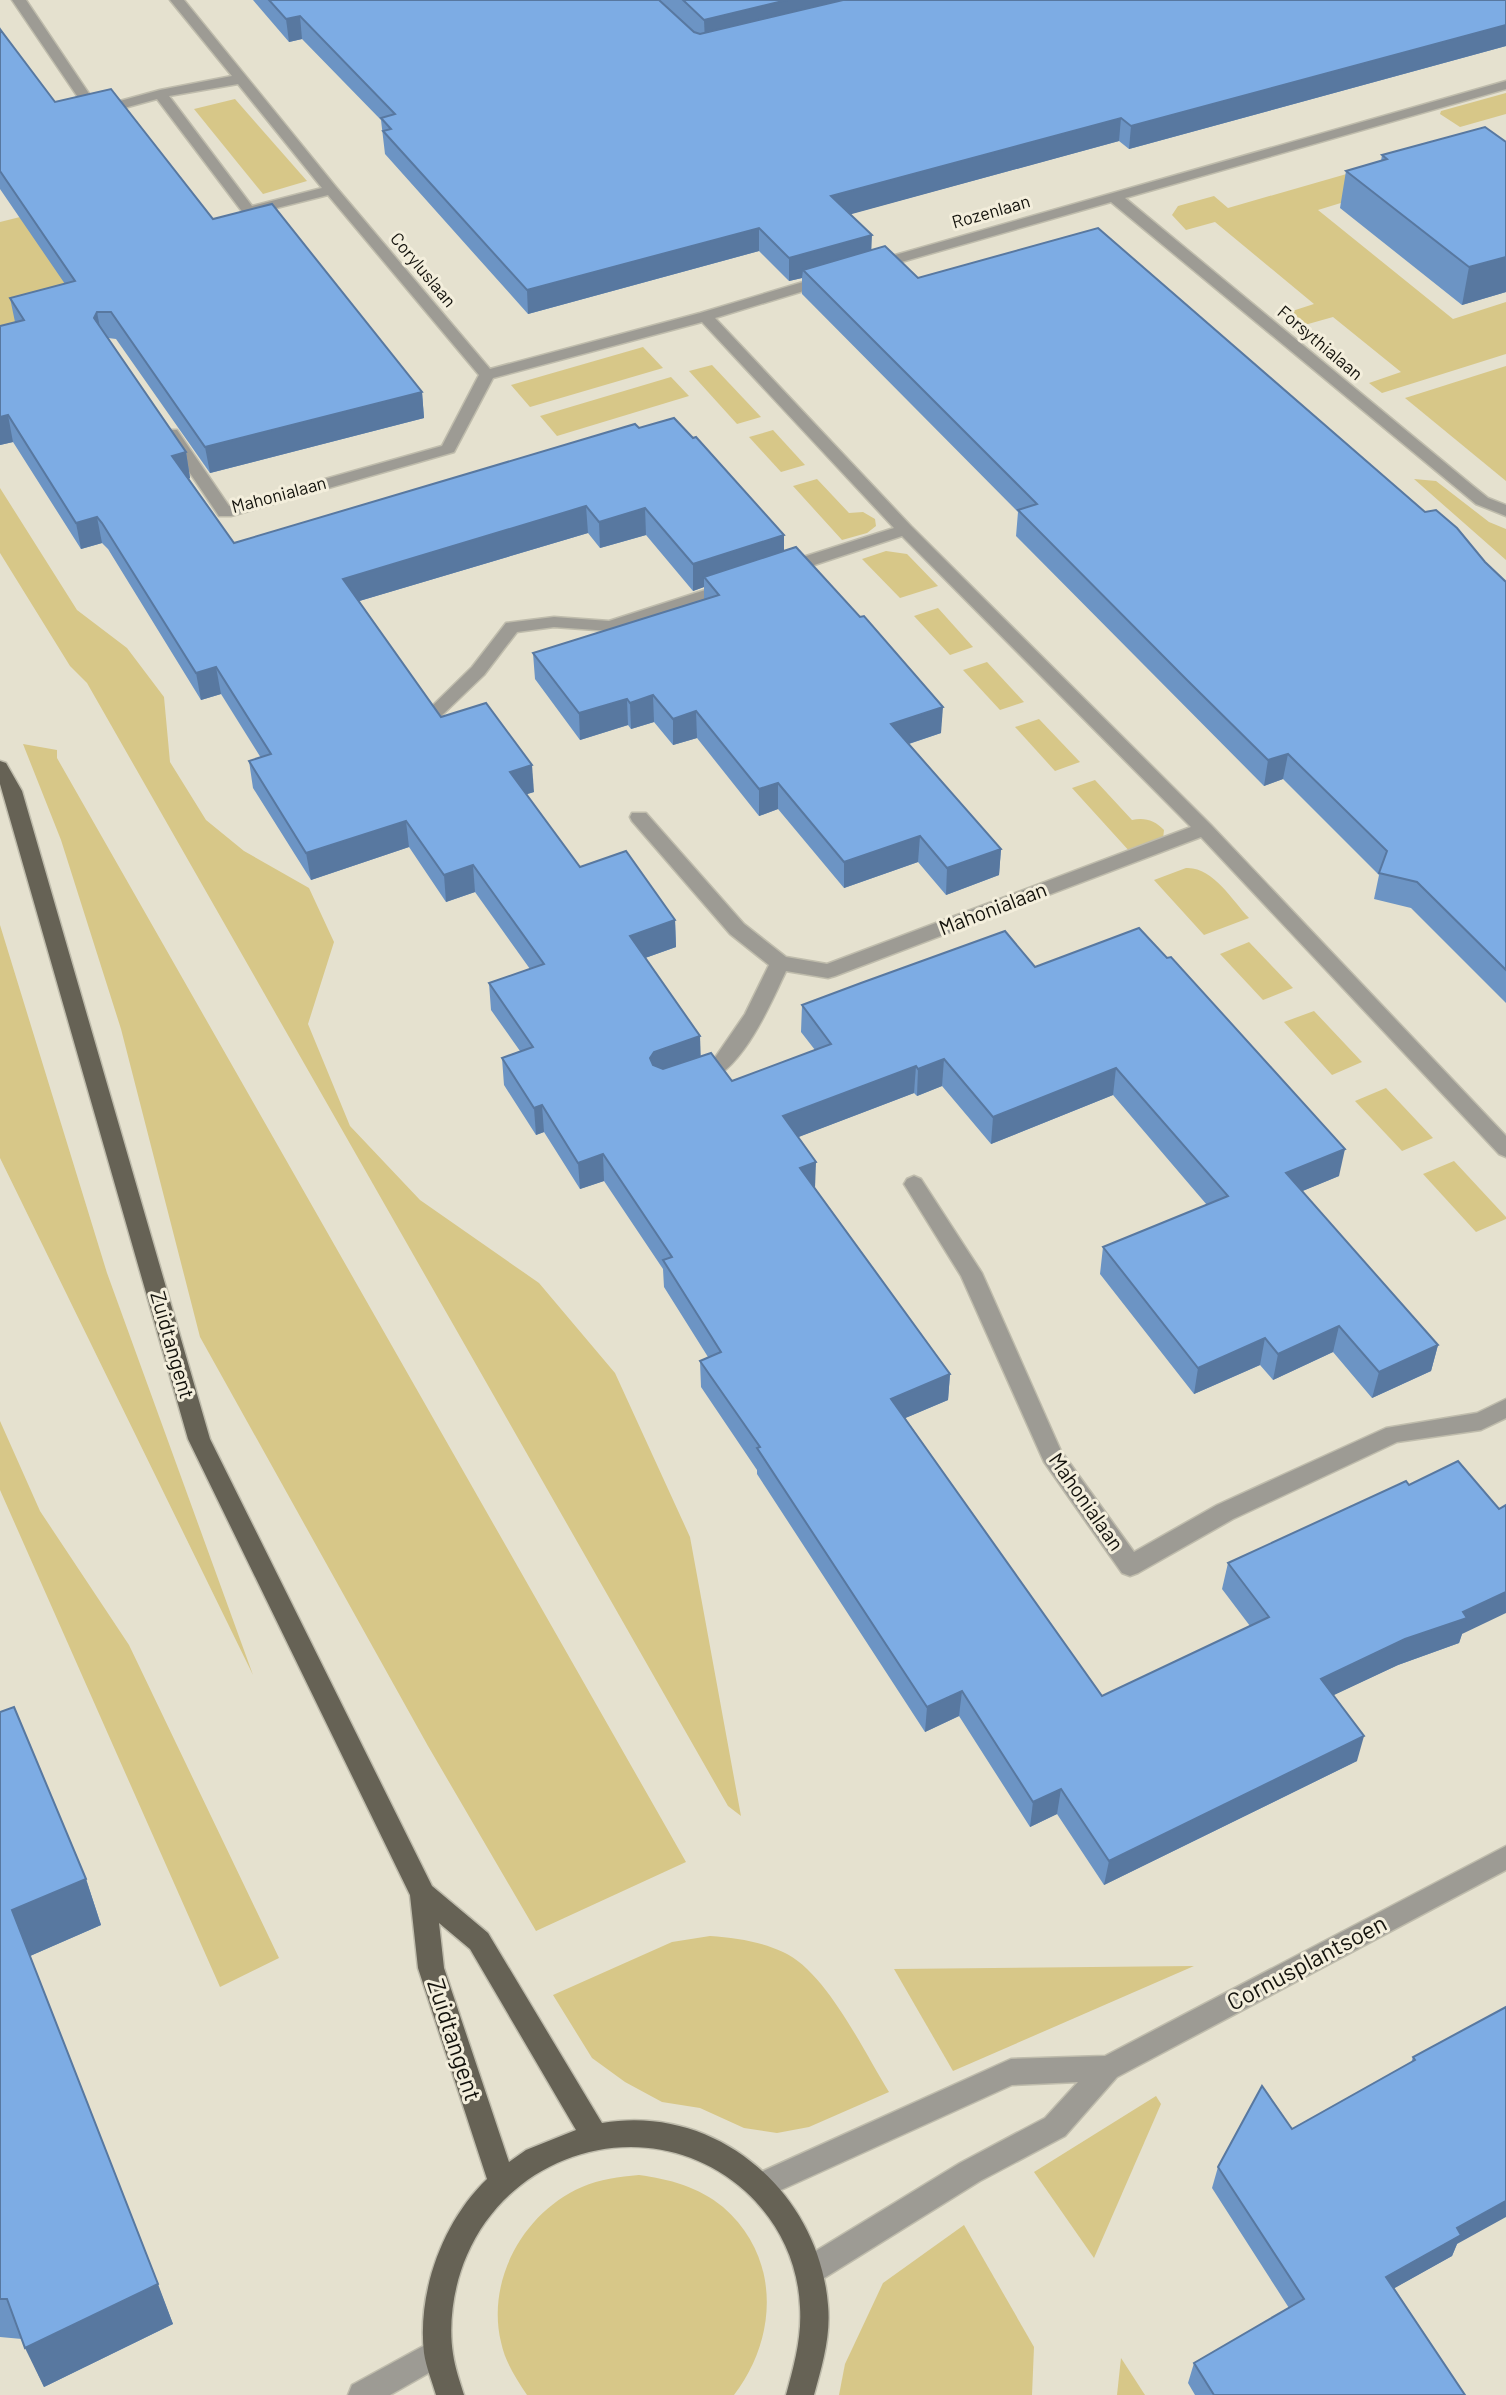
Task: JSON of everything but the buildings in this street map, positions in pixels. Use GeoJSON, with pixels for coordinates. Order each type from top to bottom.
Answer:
{"type":"FeatureCollection","features":[{"type":"Feature","properties":{"kind":"main road","name":"Zuidtangent"},"geometry":{"type":"LineString","coordinates":[[0,767],[13,791],[199,1439],[423,1894],[431,1968],[502,2182]]}},
{"type":"Feature","properties":{"kind":"main road","name":"Zuidtangent"},"geometry":{"type":"LineString","coordinates":[[423,1894],[479,1941],[595,2136]]}},
{"type":"Feature","properties":{"kind":"main road"},"geometry":{"type":"LineString","coordinates":[[450,2395],[438,2352],[438,2305],[449,2259],[471,2218],[502,2182],[545,2153],[595,2136],[654,2134],[713,2151],[762,2185],[792,2223],[811,2270],[816,2332],[800,2395]]}},
{"type":"Feature","properties":{"kind":"street"},"geometry":{"type":"LineString","coordinates":[[19,0],[95,112],[160,94],[240,79]]}},
{"type":"Feature","properties":{"kind":"street","name":"Coryluslaan"},"geometry":{"type":"LineString","coordinates":[[177,0],[331,190],[487,375]]}},
{"type":"Feature","properties":{"kind":"street","name":"Rozenlaan"},"geometry":{"type":"LineString","coordinates":[[863,269],[1506,85]]}},
{"type":"Feature","properties":{"kind":"street"},"geometry":{"type":"LineString","coordinates":[[160,94],[249,211],[331,190]]}},
{"type":"Feature","properties":{"kind":"street","name":"Forsythialaan"},"geometry":{"type":"LineString","coordinates":[[1114,197],[1466,489],[1482,501],[1506,511]]}},
{"type":"Feature","properties":{"kind":"street"},"geometry":{"type":"LineString","coordinates":[[487,375],[837,277]]}},
{"type":"Feature","properties":{"kind":"street"},"geometry":{"type":"LineString","coordinates":[[705,316],[905,530],[1203,829],[1506,1149]]}},
{"type":"Feature","properties":{"kind":"street","name":"Mahonialaan"},"geometry":{"type":"LineString","coordinates":[[163,422],[225,512],[448,449],[487,375]]}},
{"type":"Feature","properties":{"kind":"street"},"geometry":{"type":"LineString","coordinates":[[433,714],[478,671],[512,626],[554,622],[610,626],[905,530]]}},
{"type":"Feature","properties":{"kind":"street","name":"Mahonialaan"},"geometry":{"type":"LineString","coordinates":[[639,817],[737,929],[780,962],[828,971],[1203,829]]}},
{"type":"Feature","properties":{"kind":"street"},"geometry":{"type":"LineString","coordinates":[[674,1082],[719,1067],[754,1017],[780,962]]}},
{"type":"Feature","properties":{"kind":"street","name":"Mahonialaan"},"geometry":{"type":"LineString","coordinates":[[914,1184],[971,1273],[1052,1456],[1130,1566],[1226,1512],[1394,1434],[1481,1421],[1506,1408]]}},
{"type":"Feature","properties":{"kind":"street","name":"Cornusplantsoen"},"geometry":{"type":"LineString","coordinates":[[811,2270],[970,2172],[1055,2127],[1108,2068],[1506,1857]]}},
{"type":"Feature","properties":{"kind":"street","name":"Cornusplantsoen"},"geometry":{"type":"LineString","coordinates":[[762,2185],[1011,2071],[1108,2068]]}},
{"type":"Feature","properties":{"kind":"street"},"geometry":{"type":"LineString","coordinates":[[362,2395],[438,2352]]}},
{"type":"Feature","properties":{"kind":"shaded area"},"geometry":{"type":"Polygon","coordinates":[[[1506,93],[1506,114],[1460,127],[1440,114],[1441,111],[1506,93]]]}},
{"type":"Feature","properties":{"kind":"shaded area"},"geometry":{"type":"Polygon","coordinates":[[[235,99],[307,181],[263,194],[194,109],[235,99]]]}},
{"type":"Feature","properties":{"kind":"shaded area"},"geometry":{"type":"Polygon","coordinates":[[[1430,150],[1370,194],[1318,210],[1453,319],[1506,302],[1506,354],[1382,393],[1369,383],[1401,372],[1333,317],[1301,326],[1286,313],[1314,304],[1215,222],[1186,230],[1172,215],[1178,206],[1214,196],[1228,208],[1430,150]]]}},
{"type":"Feature","properties":{"kind":"shaded area"},"geometry":{"type":"Polygon","coordinates":[[[20,217],[80,297],[0,360],[0,222],[20,217]]]}},
{"type":"Feature","properties":{"kind":"shaded area"},"geometry":{"type":"Polygon","coordinates":[[[643,347],[663,368],[530,407],[511,385],[643,347]]]}},
{"type":"Feature","properties":{"kind":"shaded area"},"geometry":{"type":"Polygon","coordinates":[[[712,365],[761,417],[737,424],[689,371],[712,365]]]}},
{"type":"Feature","properties":{"kind":"shaded area"},"geometry":{"type":"Polygon","coordinates":[[[1506,366],[1506,481],[1405,398],[1506,366]]]}},
{"type":"Feature","properties":{"kind":"shaded area"},"geometry":{"type":"Polygon","coordinates":[[[671,377],[689,396],[557,436],[540,416],[671,377]]]}},
{"type":"Feature","properties":{"kind":"shaded area"},"geometry":{"type":"Polygon","coordinates":[[[773,430],[805,465],[781,472],[749,437],[773,430]]]}},
{"type":"Feature","properties":{"kind":"shaded area"},"geometry":{"type":"Polygon","coordinates":[[[817,479],[849,513],[863,512],[875,519],[876,526],[867,533],[842,540],[793,486],[817,479]]]}},
{"type":"Feature","properties":{"kind":"shaded area"},"geometry":{"type":"Polygon","coordinates":[[[1414,479],[1436,481],[1489,522],[1506,529],[1506,560],[1414,479]]]}},
{"type":"Feature","properties":{"kind":"shaded area"},"geometry":{"type":"Polygon","coordinates":[[[0,488],[77,610],[127,648],[164,697],[170,762],[206,820],[244,851],[309,888],[334,942],[308,1024],[350,1126],[420,1200],[539,1283],[615,1373],[690,1537],[741,1816],[728,1806],[87,683],[70,666],[0,553],[0,488]]]}},
{"type":"Feature","properties":{"kind":"shaded area"},"geometry":{"type":"Polygon","coordinates":[[[886,551],[907,554],[938,586],[900,598],[862,559],[886,551]]]}},
{"type":"Feature","properties":{"kind":"shaded area"},"geometry":{"type":"Polygon","coordinates":[[[938,608],[973,647],[950,655],[914,616],[938,608]]]}},
{"type":"Feature","properties":{"kind":"shaded area"},"geometry":{"type":"Polygon","coordinates":[[[987,662],[1024,702],[1000,710],[963,670],[987,662]]]}},
{"type":"Feature","properties":{"kind":"shaded area"},"geometry":{"type":"Polygon","coordinates":[[[1039,719],[1080,762],[1055,771],[1015,727],[1039,719]]]}},
{"type":"Feature","properties":{"kind":"shaded area"},"geometry":{"type":"Polygon","coordinates":[[[23,744],[57,750],[57,758],[686,1862],[536,1931],[428,1746],[200,1337],[121,1029],[61,840],[23,744]]]}},
{"type":"Feature","properties":{"kind":"shaded area"},"geometry":{"type":"Polygon","coordinates":[[[1095,780],[1132,820],[1149,820],[1161,827],[1164,830],[1163,839],[1131,853],[1072,788],[1095,780]]]}},
{"type":"Feature","properties":{"kind":"shaded area"},"geometry":{"type":"Polygon","coordinates":[[[1186,868],[1196,869],[1213,878],[1249,918],[1204,935],[1154,880],[1186,868]]]}},
{"type":"Feature","properties":{"kind":"shaded area"},"geometry":{"type":"Polygon","coordinates":[[[0,925],[107,1273],[253,1675],[0,1158],[0,925]]]}},
{"type":"Feature","properties":{"kind":"shaded area"},"geometry":{"type":"Polygon","coordinates":[[[1249,942],[1293,988],[1263,1000],[1220,954],[1249,942]]]}},
{"type":"Feature","properties":{"kind":"shaded area"},"geometry":{"type":"Polygon","coordinates":[[[1314,1011],[1362,1062],[1332,1075],[1284,1022],[1314,1011]]]}},
{"type":"Feature","properties":{"kind":"shaded area"},"geometry":{"type":"Polygon","coordinates":[[[1386,1088],[1433,1138],[1402,1151],[1355,1101],[1386,1088]]]}},
{"type":"Feature","properties":{"kind":"shaded area"},"geometry":{"type":"Polygon","coordinates":[[[1454,1161],[1506,1219],[1476,1232],[1423,1174],[1454,1161]]]}},
{"type":"Feature","properties":{"kind":"shaded area"},"geometry":{"type":"Polygon","coordinates":[[[0,1421],[40,1511],[129,1645],[279,1958],[220,1987],[0,1490],[0,1421]]]}},
{"type":"Feature","properties":{"kind":"shaded area"},"geometry":{"type":"Polygon","coordinates":[[[710,1936],[765,1945],[799,1962],[814,1976],[843,2014],[889,2092],[809,2127],[777,2133],[744,2128],[700,2108],[662,2102],[625,2082],[592,2058],[553,1995],[672,1942],[710,1936]]]}},
{"type":"Feature","properties":{"kind":"shaded area"},"geometry":{"type":"Polygon","coordinates":[[[1194,1966],[953,2071],[894,1969],[1194,1966]]]}},
{"type":"Feature","properties":{"kind":"shaded area"},"geometry":{"type":"Polygon","coordinates":[[[1156,2096],[1161,2104],[1094,2258],[1034,2172],[1156,2096]]]}},
{"type":"Feature","properties":{"kind":"shaded area"},"geometry":{"type":"Polygon","coordinates":[[[639,2175],[683,2185],[714,2200],[742,2227],[755,2249],[764,2273],[767,2298],[759,2349],[749,2373],[734,2395],[527,2395],[505,2356],[498,2319],[499,2295],[514,2251],[527,2231],[561,2198],[596,2182],[639,2175]]]}},
{"type":"Feature","properties":{"kind":"shaded area"},"geometry":{"type":"Polygon","coordinates":[[[964,2225],[1034,2347],[1032,2395],[839,2395],[845,2364],[883,2283],[964,2225]]]}},
{"type":"Feature","properties":{"kind":"shaded area"},"geometry":{"type":"Polygon","coordinates":[[[1121,2358],[1145,2395],[1117,2395],[1121,2358]]]}}]}
